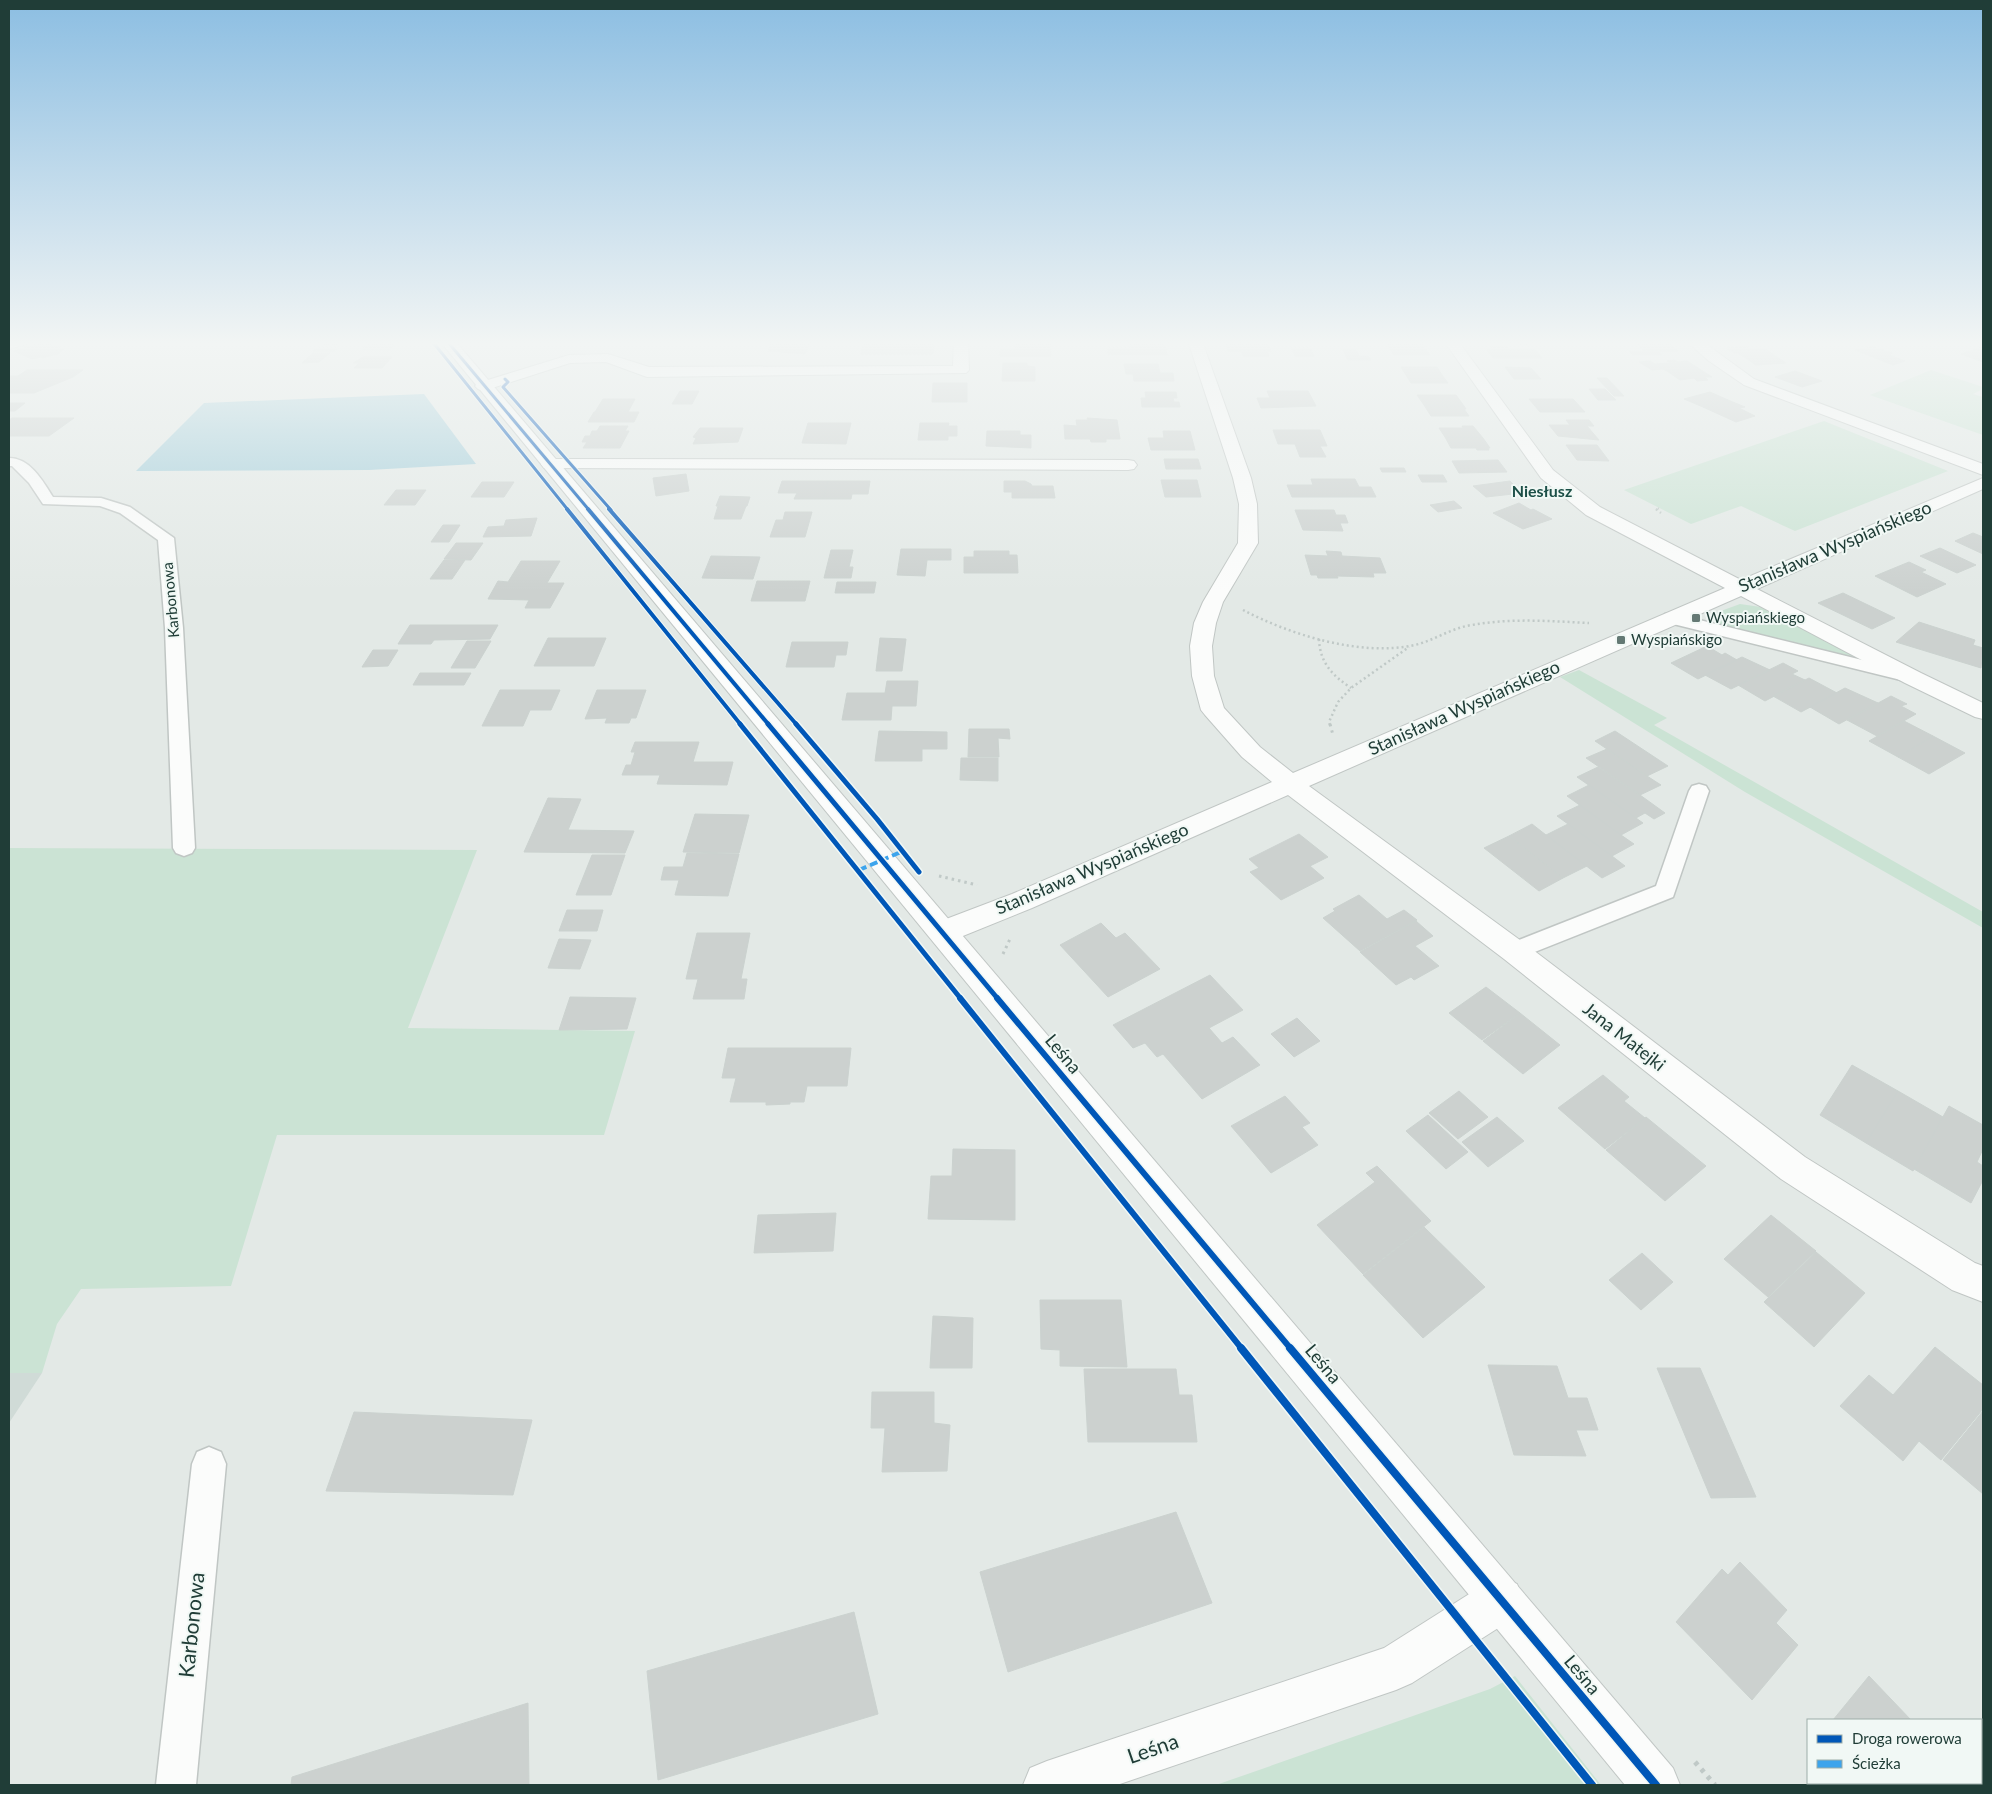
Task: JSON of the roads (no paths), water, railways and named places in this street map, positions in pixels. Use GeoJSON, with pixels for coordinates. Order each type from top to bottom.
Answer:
{"type":"FeatureCollection","features":[{"type":"Feature","properties":{"kind":"street","name":"Leśna"},"geometry":{"type":"LineString","coordinates":[[516,425],[1656,1785]]}},
{"type":"Feature","properties":{"kind":"street","name":"Jana Matejki"},"geometry":{"type":"LineString","coordinates":[[1224,425],[1242,478],[1248,504],[1248,543],[1213,602],[1205,624],[1201,646],[1203,676],[1213,710],[1251,752],[1290,784],[1514,952],[1793,1168],[1977,1286]]}},
{"type":"Feature","properties":{"kind":"street"},"geometry":{"type":"LineString","coordinates":[[1511,425],[1547,474],[1593,511],[1913,678],[1983,712]]}},
{"type":"Feature","properties":{"kind":"street"},"geometry":{"type":"LineString","coordinates":[[1863,425],[1983,470]]}},
{"type":"Feature","properties":{"kind":"street"},"geometry":{"type":"LineString","coordinates":[[550,464],[1128,465]]}},
{"type":"Feature","properties":{"kind":"street","name":"Stanisława Wyspiańskiego"},"geometry":{"type":"LineString","coordinates":[[943,932],[1022,901],[1983,483]]}},
{"type":"Feature","properties":{"kind":"street"},"geometry":{"type":"LineString","coordinates":[[1913,678],[1983,692]]}},
{"type":"Feature","properties":{"kind":"street","name":"Leśna"},"geometry":{"type":"LineString","coordinates":[[1047,1785],[1396,1667],[1501,1600]]}},
{"type":"Feature","properties":{"kind":"lane","name":"Karbonowa"},"geometry":{"type":"LineString","coordinates":[[9,462],[16,462],[35,480],[48,501],[101,502],[125,510],[166,538],[174,628],[184,848]]}},
{"type":"Feature","properties":{"kind":"lane"},"geometry":{"type":"LineString","coordinates":[[1671,618],[1913,678]]}},
{"type":"Feature","properties":{"kind":"lane"},"geometry":{"type":"LineString","coordinates":[[1514,952],[1666,891],[1699,791]]}},
{"type":"Feature","properties":{"kind":"lane","name":"Karbonowa"},"geometry":{"type":"LineString","coordinates":[[176,1785],[208,1464]]}},
{"type":"Feature","properties":{"kind":"water"},"geometry":{"type":"Polygon","coordinates":[[[182,425],[447,425],[476,464],[369,470],[136,471],[182,425]]]}},
{"type":"Feature","properties":{"kind":"place","name":"Wyspiańskiego"},"geometry":{"type":"Point","coordinates":[1696,618]}},
{"type":"Feature","properties":{"kind":"place","name":"Wyspiańskigo"},"geometry":{"type":"Point","coordinates":[1621,640]}},
{"type":"Feature","properties":{"kind":"district","name":"Niesłusz"},"geometry":{"type":"Point","coordinates":[1542,491]}}]}
